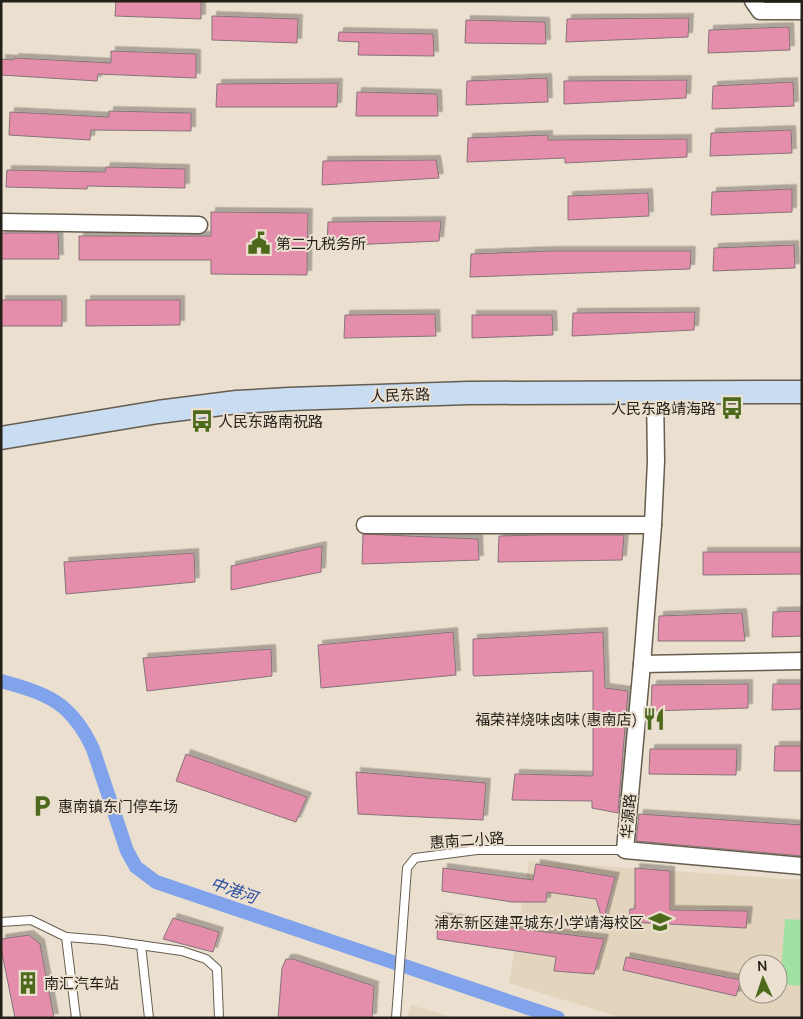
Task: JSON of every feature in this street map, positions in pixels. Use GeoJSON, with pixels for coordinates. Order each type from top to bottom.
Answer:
{"type":"FeatureCollection","features":[{"type":"Feature","properties":{"kind":"street"},"geometry":{"type":"LineString","coordinates":[[753,1],[760,11],[802,11]]}},
{"type":"Feature","properties":{"kind":"street"},"geometry":{"type":"LineString","coordinates":[[1,222],[199,224]]}},
{"type":"Feature","properties":{"kind":"street","name":"人民东路"},"geometry":{"type":"LineString","coordinates":[[1,424],[156,398],[288,385],[459,379],[802,378]]}},
{"type":"Feature","properties":{"kind":"street","name":"华源路"},"geometry":{"type":"LineString","coordinates":[[655,392],[656,460],[653,525],[625,850],[802,866]]}},
{"type":"Feature","properties":{"kind":"street","name":"人民东路"},"geometry":{"type":"LineString","coordinates":[[1,438],[158,412],[245,402],[459,393],[802,392]]}},
{"type":"Feature","properties":{"kind":"street"},"geometry":{"type":"LineString","coordinates":[[365,525],[653,525]]}},
{"type":"Feature","properties":{"kind":"street"},"geometry":{"type":"LineString","coordinates":[[642,664],[802,661]]}},
{"type":"Feature","properties":{"kind":"lane","name":"惠南二小路"},"geometry":{"type":"LineString","coordinates":[[396,1014],[407,868],[415,858],[477,850],[625,850]]}},
{"type":"Feature","properties":{"kind":"lane"},"geometry":{"type":"LineString","coordinates":[[1,922],[31,920],[66,937],[182,951],[206,959],[217,969],[220,1018]]}},
{"type":"Feature","properties":{"kind":"lane"},"geometry":{"type":"LineString","coordinates":[[66,937],[76,1018]]}},
{"type":"Feature","properties":{"kind":"lane"},"geometry":{"type":"LineString","coordinates":[[140,945],[149,1018]]}},
{"type":"Feature","properties":{"kind":"shaded area","name":"浦东新区建平城东小学靖海校区"},"geometry":{"type":"Polygon","coordinates":[[[529,861],[802,880],[802,1018],[622,1018],[509,983],[529,861]]]}},
{"type":"Feature","properties":{"kind":"shaded area"},"geometry":{"type":"Polygon","coordinates":[[[411,1005],[455,1018],[407,1018],[411,1005]]]}},
{"type":"Feature","properties":{"kind":"green space"},"geometry":{"type":"Polygon","coordinates":[[[785,919],[802,920],[802,986],[788,985],[788,954],[782,954],[785,919]]]}},
{"type":"Feature","properties":{"kind":"building"},"geometry":{"type":"Polygon","coordinates":[[[116,1],[201,1],[201,19],[115,16],[116,1]]]}},
{"type":"Feature","properties":{"kind":"building"},"geometry":{"type":"Polygon","coordinates":[[[212,16],[298,19],[297,43],[212,40],[212,16]]]}},
{"type":"Feature","properties":{"kind":"building"},"geometry":{"type":"Polygon","coordinates":[[[689,18],[688,37],[566,42],[567,19],[689,18]]]}},
{"type":"Feature","properties":{"kind":"building"},"geometry":{"type":"Polygon","coordinates":[[[466,20],[545,22],[546,44],[465,43],[466,20]]]}},
{"type":"Feature","properties":{"kind":"building"},"geometry":{"type":"Polygon","coordinates":[[[789,27],[790,50],[708,53],[709,30],[789,27]]]}},
{"type":"Feature","properties":{"kind":"building"},"geometry":{"type":"Polygon","coordinates":[[[339,32],[433,34],[434,56],[358,55],[359,42],[338,41],[339,32]]]}},
{"type":"Feature","properties":{"kind":"building"},"geometry":{"type":"Polygon","coordinates":[[[111,51],[196,54],[196,78],[98,74],[97,81],[1,75],[1,59],[111,63],[111,51]]]}},
{"type":"Feature","properties":{"kind":"building"},"geometry":{"type":"Polygon","coordinates":[[[547,78],[548,102],[466,105],[467,81],[547,78]]]}},
{"type":"Feature","properties":{"kind":"building"},"geometry":{"type":"Polygon","coordinates":[[[687,80],[686,98],[564,104],[564,81],[687,80]]]}},
{"type":"Feature","properties":{"kind":"building"},"geometry":{"type":"Polygon","coordinates":[[[793,82],[794,106],[712,109],[713,86],[793,82]]]}},
{"type":"Feature","properties":{"kind":"building"},"geometry":{"type":"Polygon","coordinates":[[[338,83],[337,107],[216,107],[217,84],[338,83]]]}},
{"type":"Feature","properties":{"kind":"building"},"geometry":{"type":"Polygon","coordinates":[[[357,92],[437,94],[438,116],[356,116],[357,92]]]}},
{"type":"Feature","properties":{"kind":"building"},"geometry":{"type":"Polygon","coordinates":[[[109,111],[191,113],[191,131],[91,130],[90,140],[9,135],[10,112],[109,117],[109,111]]]}},
{"type":"Feature","properties":{"kind":"building"},"geometry":{"type":"Polygon","coordinates":[[[791,130],[792,153],[710,156],[711,133],[791,130]]]}},
{"type":"Feature","properties":{"kind":"building"},"geometry":{"type":"Polygon","coordinates":[[[548,135],[548,140],[687,139],[687,157],[565,163],[565,158],[467,162],[468,138],[548,135]]]}},
{"type":"Feature","properties":{"kind":"building"},"geometry":{"type":"Polygon","coordinates":[[[436,160],[439,178],[322,185],[323,161],[436,160]]]}},
{"type":"Feature","properties":{"kind":"building"},"geometry":{"type":"Polygon","coordinates":[[[106,167],[185,169],[185,188],[87,186],[87,189],[6,187],[7,170],[105,172],[106,167]]]}},
{"type":"Feature","properties":{"kind":"building"},"geometry":{"type":"Polygon","coordinates":[[[792,189],[792,212],[711,215],[712,192],[792,189]]]}},
{"type":"Feature","properties":{"kind":"building"},"geometry":{"type":"Polygon","coordinates":[[[648,193],[649,216],[568,220],[568,196],[648,193]]]}},
{"type":"Feature","properties":{"kind":"building","name":"第二九税务所"},"geometry":{"type":"Polygon","coordinates":[[[211,212],[308,213],[307,275],[211,274],[211,260],[79,260],[79,236],[211,236],[211,212]]]}},
{"type":"Feature","properties":{"kind":"building"},"geometry":{"type":"Polygon","coordinates":[[[441,221],[439,241],[327,246],[328,222],[441,221]]]}},
{"type":"Feature","properties":{"kind":"building"},"geometry":{"type":"Polygon","coordinates":[[[1,233],[58,233],[59,259],[1,259],[1,233]]]}},
{"type":"Feature","properties":{"kind":"building"},"geometry":{"type":"Polygon","coordinates":[[[794,245],[795,268],[713,271],[714,248],[794,245]]]}},
{"type":"Feature","properties":{"kind":"building"},"geometry":{"type":"Polygon","coordinates":[[[550,251],[691,251],[690,269],[470,277],[471,254],[550,251]]]}},
{"type":"Feature","properties":{"kind":"building"},"geometry":{"type":"Polygon","coordinates":[[[1,300],[62,300],[62,326],[1,326],[1,300]]]}},
{"type":"Feature","properties":{"kind":"building"},"geometry":{"type":"Polygon","coordinates":[[[86,300],[180,300],[180,325],[86,326],[86,300]]]}},
{"type":"Feature","properties":{"kind":"building"},"geometry":{"type":"Polygon","coordinates":[[[695,312],[694,330],[572,336],[573,313],[695,312]]]}},
{"type":"Feature","properties":{"kind":"building"},"geometry":{"type":"Polygon","coordinates":[[[435,314],[436,336],[344,338],[345,315],[435,314]]]}},
{"type":"Feature","properties":{"kind":"building"},"geometry":{"type":"Polygon","coordinates":[[[472,315],[552,315],[553,335],[472,338],[472,315]]]}},
{"type":"Feature","properties":{"kind":"building"},"geometry":{"type":"Polygon","coordinates":[[[363,534],[478,539],[479,560],[362,564],[363,534]]]}},
{"type":"Feature","properties":{"kind":"building"},"geometry":{"type":"Polygon","coordinates":[[[624,535],[622,560],[498,562],[499,536],[624,535]]]}},
{"type":"Feature","properties":{"kind":"building"},"geometry":{"type":"Polygon","coordinates":[[[322,546],[321,572],[231,590],[231,566],[322,546]]]}},
{"type":"Feature","properties":{"kind":"building"},"geometry":{"type":"Polygon","coordinates":[[[703,552],[802,552],[802,574],[703,575],[703,552]]]}},
{"type":"Feature","properties":{"kind":"building"},"geometry":{"type":"Polygon","coordinates":[[[194,553],[195,582],[66,594],[64,562],[194,553]]]}},
{"type":"Feature","properties":{"kind":"building"},"geometry":{"type":"Polygon","coordinates":[[[802,611],[802,636],[772,637],[773,612],[802,611]]]}},
{"type":"Feature","properties":{"kind":"building"},"geometry":{"type":"Polygon","coordinates":[[[742,613],[745,641],[658,641],[659,616],[742,613]]]}},
{"type":"Feature","properties":{"kind":"building"},"geometry":{"type":"Polygon","coordinates":[[[453,632],[456,675],[321,688],[318,645],[453,632]]]}},
{"type":"Feature","properties":{"kind":"building"},"geometry":{"type":"Polygon","coordinates":[[[603,632],[605,688],[628,691],[618,813],[592,808],[592,801],[512,800],[515,774],[593,776],[593,671],[474,676],[473,639],[603,632]]]}},
{"type":"Feature","properties":{"kind":"building"},"geometry":{"type":"Polygon","coordinates":[[[271,649],[272,676],[147,691],[143,658],[271,649]]]}},
{"type":"Feature","properties":{"kind":"building"},"geometry":{"type":"Polygon","coordinates":[[[748,684],[748,708],[651,711],[652,685],[748,684]]]}},
{"type":"Feature","properties":{"kind":"building"},"geometry":{"type":"Polygon","coordinates":[[[773,684],[802,684],[802,709],[772,710],[773,684]]]}},
{"type":"Feature","properties":{"kind":"building"},"geometry":{"type":"Polygon","coordinates":[[[775,746],[802,746],[802,771],[774,771],[775,746]]]}},
{"type":"Feature","properties":{"kind":"building"},"geometry":{"type":"Polygon","coordinates":[[[650,749],[737,749],[736,775],[649,774],[650,749]]]}},
{"type":"Feature","properties":{"kind":"building"},"geometry":{"type":"Polygon","coordinates":[[[186,754],[307,797],[296,822],[176,781],[186,754]]]}},
{"type":"Feature","properties":{"kind":"building"},"geometry":{"type":"Polygon","coordinates":[[[356,772],[486,783],[483,820],[358,814],[356,772]]]}},
{"type":"Feature","properties":{"kind":"building"},"geometry":{"type":"Polygon","coordinates":[[[639,814],[802,825],[802,856],[636,841],[639,814]]]}},
{"type":"Feature","properties":{"kind":"building"},"geometry":{"type":"Polygon","coordinates":[[[536,864],[615,877],[603,922],[596,899],[547,892],[546,902],[512,902],[442,891],[443,868],[533,880],[536,864]]]}},
{"type":"Feature","properties":{"kind":"building"},"geometry":{"type":"Polygon","coordinates":[[[635,868],[670,871],[670,910],[748,911],[746,928],[629,922],[630,909],[635,909],[635,868]]]}},
{"type":"Feature","properties":{"kind":"building"},"geometry":{"type":"Polygon","coordinates":[[[438,917],[472,921],[471,923],[604,939],[594,974],[554,971],[556,957],[437,939],[438,917]]]}},
{"type":"Feature","properties":{"kind":"building"},"geometry":{"type":"Polygon","coordinates":[[[173,918],[219,932],[213,952],[163,939],[173,918]]]}},
{"type":"Feature","properties":{"kind":"building","name":"南汇汽车站"},"geometry":{"type":"Polygon","coordinates":[[[29,935],[40,944],[54,1018],[15,1018],[1,948],[1,939],[29,935]]]}},
{"type":"Feature","properties":{"kind":"building"},"geometry":{"type":"Polygon","coordinates":[[[626,957],[738,979],[738,990],[736,996],[623,970],[626,957]]]}},
{"type":"Feature","properties":{"kind":"building"},"geometry":{"type":"Polygon","coordinates":[[[286,959],[293,959],[374,986],[372,1018],[278,1018],[282,968],[286,959]]]}},
{"type":"Feature","properties":{"kind":"waterway","name":"中港河"},"geometry":{"type":"LineString","coordinates":[[1,681],[45,696],[67,710],[76,720],[93,749],[127,851],[136,867],[156,882],[558,1018]]}},
{"type":"Feature","properties":{"kind":"place","name":"第二九税务所"},"geometry":{"type":"Point","coordinates":[259,243]}},
{"type":"Feature","properties":{"kind":"place","name":"人民东路靖海路"},"geometry":{"type":"Point","coordinates":[732,408]}},
{"type":"Feature","properties":{"kind":"place","name":"人民东路南祝路"},"geometry":{"type":"Point","coordinates":[202,421]}},
{"type":"Feature","properties":{"kind":"place","name":"福荣祥烧味卤味(惠南店)"},"geometry":{"type":"Point","coordinates":[654,719]}},
{"type":"Feature","properties":{"kind":"place","name":"惠南镇东门停车场"},"geometry":{"type":"Point","coordinates":[42,806]}},
{"type":"Feature","properties":{"kind":"place","name":"浦东新区建平城东小学靖海校区"},"geometry":{"type":"Point","coordinates":[660,922]}},
{"type":"Feature","properties":{"kind":"place","name":"南汇汽车站"},"geometry":{"type":"Point","coordinates":[28,983]}}]}
